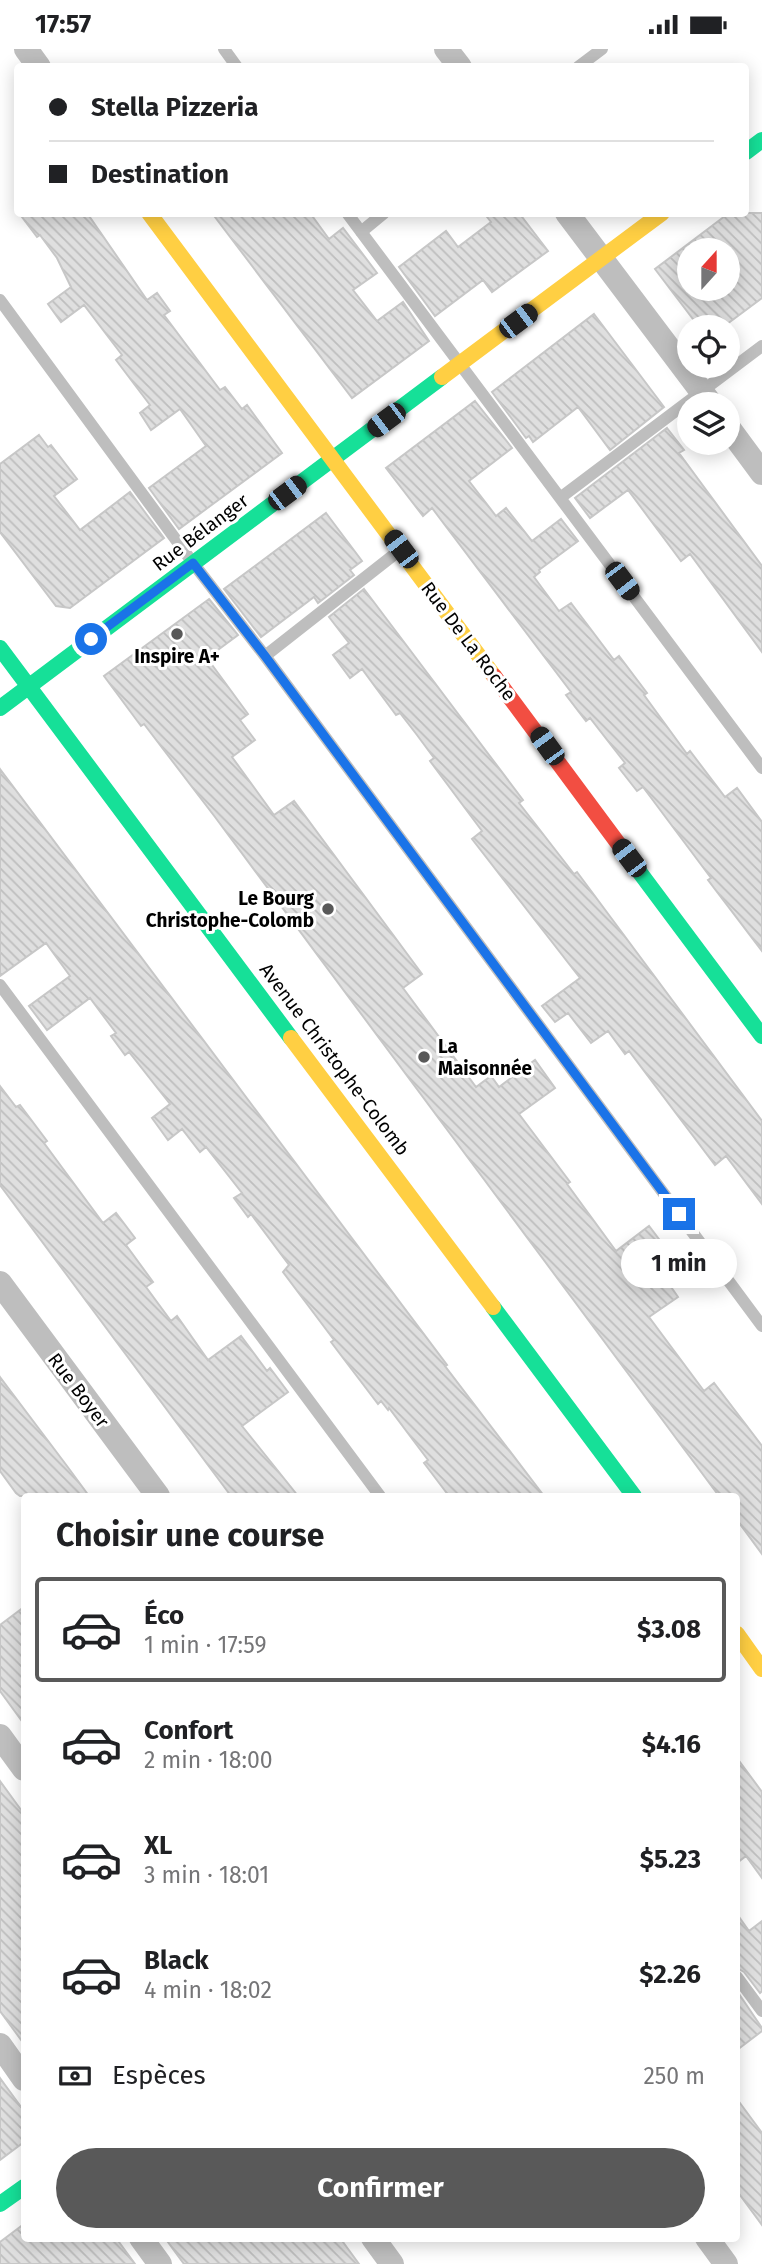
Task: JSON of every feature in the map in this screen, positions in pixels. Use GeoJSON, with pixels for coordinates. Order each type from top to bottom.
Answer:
{"type":"FeatureCollection","features":[{"type":"Feature","properties":{"kind":"street"},"geometry":{"type":"LineString","coordinates":[[446,49],[457,63]]}},
{"type":"Feature","properties":{"kind":"street","name":"Rue De La Roche"},"geometry":{"type":"LineString","coordinates":[[152,217],[762,1036]]}},
{"type":"Feature","properties":{"kind":"street"},"geometry":{"type":"LineString","coordinates":[[570,217],[701,392]]}},
{"type":"Feature","properties":{"kind":"street","name":"Rue Bélanger"},"geometry":{"type":"LineString","coordinates":[[0,708],[657,217]]}},
{"type":"Feature","properties":{"kind":"street"},"geometry":{"type":"LineString","coordinates":[[740,444],[762,473]]}},
{"type":"Feature","properties":{"kind":"street","name":"Avenue Christophe-Colomb"},"geometry":{"type":"LineString","coordinates":[[0,647],[632,1493]]}},
{"type":"Feature","properties":{"kind":"street","name":"Rue Boyer"},"geometry":{"type":"LineString","coordinates":[[0,1283],[156,1493]]}},
{"type":"Feature","properties":{"kind":"street"},"geometry":{"type":"LineString","coordinates":[[740,1637],[757,1650],[762,1669]]}},
{"type":"Feature","properties":{"kind":"street"},"geometry":{"type":"LineString","coordinates":[[740,1663],[757,1650]]}},
{"type":"Feature","properties":{"kind":"street"},"geometry":{"type":"LineString","coordinates":[[0,1736],[21,1765]]}},
{"type":"Feature","properties":{"kind":"street"},"geometry":{"type":"LineString","coordinates":[[0,2045],[21,2075]]}},
{"type":"Feature","properties":{"kind":"street"},"geometry":{"type":"LineString","coordinates":[[0,2204],[21,2189]]}},
{"type":"Feature","properties":{"kind":"street"},"geometry":{"type":"LineString","coordinates":[[144,2242],[160,2264]]}},
{"type":"Feature","properties":{"kind":"street"},"geometry":{"type":"LineString","coordinates":[[376,2242],[392,2264]]}},
{"type":"Feature","properties":{"kind":"street"},"geometry":{"type":"LineString","coordinates":[[710,2242],[726,2264]]}},
{"type":"Feature","properties":{"kind":"lane"},"geometry":{"type":"LineString","coordinates":[[583,63],[602,49]]}},
{"type":"Feature","properties":{"kind":"lane"},"geometry":{"type":"LineString","coordinates":[[350,217],[762,768]]}},
{"type":"Feature","properties":{"kind":"lane"},"geometry":{"type":"LineString","coordinates":[[361,232],[379,217]]}},
{"type":"Feature","properties":{"kind":"lane"},"geometry":{"type":"LineString","coordinates":[[0,300],[762,1326]]}},
{"type":"Feature","properties":{"kind":"lane"},"geometry":{"type":"LineString","coordinates":[[712,392],[762,346]]}},
{"type":"Feature","properties":{"kind":"lane"},"geometry":{"type":"LineString","coordinates":[[560,498],[677,418]]}},
{"type":"Feature","properties":{"kind":"lane"},"geometry":{"type":"LineString","coordinates":[[265,656],[401,549]]}},
{"type":"Feature","properties":{"kind":"lane"},"geometry":{"type":"LineString","coordinates":[[0,985],[378,1493]]}},
{"type":"Feature","properties":{"kind":"lane"},"geometry":{"type":"LineString","coordinates":[[740,1981],[762,2011]]}},
{"type":"Feature","properties":{"kind":"building"},"geometry":{"type":"Polygon","coordinates":[[[749,213],[762,213],[762,298],[739,315],[690,315],[679,301],[740,301],[740,238],[696,238],[724,217],[749,217],[749,213]]]}},
{"type":"Feature","properties":{"kind":"building"},"geometry":{"type":"Polygon","coordinates":[[[22,217],[90,217],[147,300],[157,293],[170,311],[164,315],[220,390],[225,387],[242,409],[247,405],[282,453],[179,529],[149,488],[206,446],[180,409],[151,430],[140,413],[150,405],[116,360],[122,355],[84,305],[61,322],[48,304],[71,287],[57,258],[40,235],[37,237],[22,217]]]}},
{"type":"Feature","properties":{"kind":"building"},"geometry":{"type":"Polygon","coordinates":[[[215,217],[313,217],[329,239],[343,228],[377,273],[353,290],[377,321],[403,302],[429,341],[352,398],[215,217]]]}},
{"type":"Feature","properties":{"kind":"building"},"geometry":{"type":"Polygon","coordinates":[[[487,217],[522,217],[548,251],[492,292],[483,280],[435,316],[399,267],[446,231],[458,247],[491,222],[487,217]]]}},
{"type":"Feature","properties":{"kind":"building"},"geometry":{"type":"Polygon","coordinates":[[[677,252],[677,298],[655,269],[677,252]]]}},
{"type":"Feature","properties":{"kind":"building"},"geometry":{"type":"Polygon","coordinates":[[[594,314],[664,407],[610,450],[578,407],[533,442],[529,436],[526,438],[492,392],[594,314]]]}},
{"type":"Feature","properties":{"kind":"building"},"geometry":{"type":"Polygon","coordinates":[[[475,401],[512,448],[469,481],[496,516],[506,508],[532,541],[561,519],[578,541],[539,570],[534,577],[559,611],[571,603],[614,660],[619,656],[687,754],[690,751],[725,797],[737,788],[762,822],[762,951],[643,787],[637,791],[619,768],[625,763],[590,718],[586,721],[566,695],[571,692],[432,508],[423,516],[386,468],[475,401]]]}},
{"type":"Feature","properties":{"kind":"building"},"geometry":{"type":"Polygon","coordinates":[[[667,428],[677,441],[677,455],[680,455],[762,566],[762,652],[690,554],[681,561],[628,490],[590,518],[575,498],[667,428]]]}},
{"type":"Feature","properties":{"kind":"building"},"geometry":{"type":"Polygon","coordinates":[[[39,435],[48,447],[51,445],[77,479],[54,496],[80,530],[130,492],[164,538],[70,608],[56,606],[0,532],[0,464],[39,435]]]}},
{"type":"Feature","properties":{"kind":"building"},"geometry":{"type":"Polygon","coordinates":[[[326,513],[362,561],[350,570],[354,575],[318,603],[314,597],[261,637],[224,589],[326,513]]]}},
{"type":"Feature","properties":{"kind":"building"},"geometry":{"type":"Polygon","coordinates":[[[364,589],[523,800],[519,803],[574,874],[577,872],[762,1121],[762,1204],[726,1156],[715,1165],[629,1051],[625,1054],[608,1031],[591,1043],[568,1013],[555,1022],[542,1006],[580,978],[472,839],[482,831],[430,761],[434,758],[417,735],[400,713],[396,715],[362,669],[350,678],[333,655],[349,643],[329,617],[364,589]]]}},
{"type":"Feature","properties":{"kind":"building"},"geometry":{"type":"Polygon","coordinates":[[[209,599],[238,635],[207,658],[248,714],[240,720],[255,740],[232,757],[274,815],[294,801],[422,974],[403,988],[476,1087],[491,1076],[499,1087],[535,1060],[555,1088],[519,1114],[570,1182],[567,1184],[616,1251],[649,1226],[677,1263],[662,1274],[678,1297],[649,1317],[704,1391],[714,1383],[762,1446],[762,1554],[740,1524],[740,1493],[717,1493],[215,817],[104,676],[209,599]]]}},
{"type":"Feature","properties":{"kind":"building"},"geometry":{"type":"Polygon","coordinates":[[[0,769],[542,1493],[447,1493],[424,1463],[428,1460],[389,1408],[388,1410],[381,1401],[378,1404],[331,1342],[334,1340],[283,1272],[289,1265],[251,1214],[248,1217],[234,1198],[242,1193],[206,1147],[200,1152],[182,1129],[168,1140],[152,1118],[170,1104],[129,1052],[125,1055],[111,1036],[116,1033],[90,998],[47,1030],[29,1006],[70,976],[46,943],[0,976],[0,769]]]}},
{"type":"Feature","properties":{"kind":"building"},"geometry":{"type":"Polygon","coordinates":[[[0,1086],[16,1107],[20,1105],[47,1141],[44,1143],[103,1223],[116,1213],[135,1238],[126,1245],[153,1282],[146,1287],[171,1321],[177,1316],[208,1360],[241,1336],[267,1371],[270,1368],[288,1392],[242,1426],[296,1493],[229,1493],[0,1185],[0,1086]]]}},
{"type":"Feature","properties":{"kind":"building"},"geometry":{"type":"Polygon","coordinates":[[[0,1377],[87,1493],[21,1493],[20,1496],[0,1471],[0,1377]]]}},
{"type":"Feature","properties":{"kind":"building"},"geometry":{"type":"Polygon","coordinates":[[[21,1609],[21,1720],[0,1691],[0,1625],[21,1609]]]}},
{"type":"Feature","properties":{"kind":"building"},"geometry":{"type":"Polygon","coordinates":[[[740,1762],[762,1792],[762,1878],[746,1856],[740,1861],[740,1762]]]}},
{"type":"Feature","properties":{"kind":"building"},"geometry":{"type":"Polygon","coordinates":[[[0,1781],[21,1810],[21,2040],[0,2011],[0,1781]]]}},
{"type":"Feature","properties":{"kind":"building"},"geometry":{"type":"Polygon","coordinates":[[[740,1918],[749,1931],[762,1921],[760,1993],[740,1970],[740,1918]]]}},
{"type":"Feature","properties":{"kind":"building"},"geometry":{"type":"Polygon","coordinates":[[[740,1995],[762,2028],[762,2031],[740,2048],[740,1995]]]}},
{"type":"Feature","properties":{"kind":"building"},"geometry":{"type":"Polygon","coordinates":[[[0,2078],[21,2107],[21,2144],[0,2160],[0,2078]]]}},
{"type":"Feature","properties":{"kind":"building"},"geometry":{"type":"Polygon","coordinates":[[[740,2103],[762,2133],[762,2225],[740,2195],[740,2103]]]}},
{"type":"Feature","properties":{"kind":"building"},"geometry":{"type":"Polygon","coordinates":[[[21,2226],[21,2242],[119,2242],[135,2264],[0,2264],[0,2242],[21,2226]]]}},
{"type":"Feature","properties":{"kind":"building"},"geometry":{"type":"Polygon","coordinates":[[[168,2242],[343,2242],[359,2264],[184,2264],[168,2242]]]}},
{"type":"Feature","properties":{"kind":"traffic: fast"},"geometry":{"type":"LineString","coordinates":[[749,150],[762,140]]}},
{"type":"Feature","properties":{"kind":"traffic: fast"},"geometry":{"type":"LineString","coordinates":[[0,708],[442,377]]}},
{"type":"Feature","properties":{"kind":"traffic: fast"},"geometry":{"type":"LineString","coordinates":[[0,648],[291,1038]]}},
{"type":"Feature","properties":{"kind":"traffic: fast"},"geometry":{"type":"LineString","coordinates":[[623,850],[762,1036]]}},
{"type":"Feature","properties":{"kind":"traffic: fast"},"geometry":{"type":"LineString","coordinates":[[493,1307],[632,1493]]}},
{"type":"Feature","properties":{"kind":"traffic: fast"},"geometry":{"type":"LineString","coordinates":[[0,2204],[21,2189]]}},
{"type":"Feature","properties":{"kind":"traffic: slow"},"geometry":{"type":"LineString","coordinates":[[152,217],[494,676]]}},
{"type":"Feature","properties":{"kind":"traffic: slow"},"geometry":{"type":"LineString","coordinates":[[442,377],[657,217]]}},
{"type":"Feature","properties":{"kind":"traffic: slow"},"geometry":{"type":"LineString","coordinates":[[291,1038],[493,1307]]}},
{"type":"Feature","properties":{"kind":"traffic: slow"},"geometry":{"type":"LineString","coordinates":[[740,1638],[762,1669]]}},
{"type":"Feature","properties":{"kind":"traffic: jam"},"geometry":{"type":"LineString","coordinates":[[494,676],[623,850]]}},
{"type":"Feature","properties":{"kind":"place","name":"Inspire A+"},"geometry":{"type":"Point","coordinates":[177,634]}},
{"type":"Feature","properties":{"kind":"place","name":"Le Bourg Christophe-Colomb"},"geometry":{"type":"Point","coordinates":[328,909]}},
{"type":"Feature","properties":{"kind":"place","name":"La Maisonnée"},"geometry":{"type":"Point","coordinates":[424,1057]}},
{"type":"Feature","properties":{"kind":"route"},"geometry":{"type":"LineString","coordinates":[[91,639],[193,563],[679,1214]]}}]}
